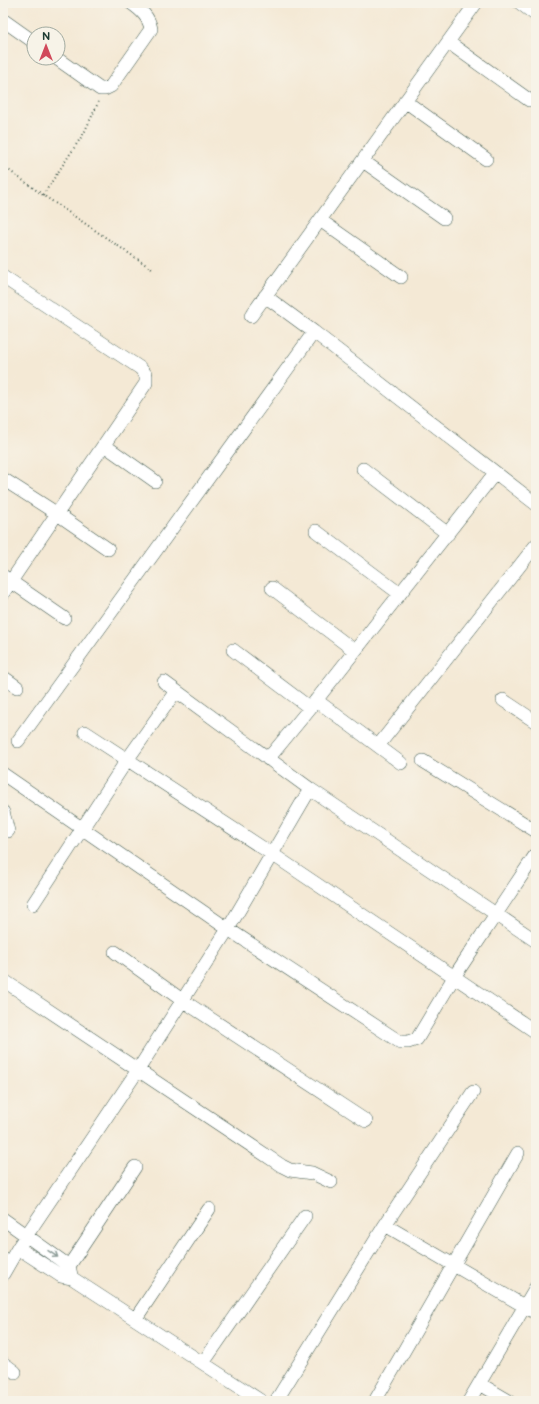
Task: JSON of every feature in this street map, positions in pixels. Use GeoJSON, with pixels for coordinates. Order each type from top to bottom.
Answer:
{"type":"FeatureCollection","features":[{"type":"Feature","properties":{"kind":"street"},"geometry":{"type":"LineString","coordinates":[[66,65],[100,89],[105,89],[111,86],[151,29],[150,23],[143,11],[131,3]]}},
{"type":"Feature","properties":{"kind":"street"},"geometry":{"type":"LineString","coordinates":[[251,316],[476,3]]}},
{"type":"Feature","properties":{"kind":"street"},"geometry":{"type":"LineString","coordinates":[[520,3],[536,15]]}},
{"type":"Feature","properties":{"kind":"street"},"geometry":{"type":"LineString","coordinates":[[3,20],[26,36]]}},
{"type":"Feature","properties":{"kind":"street"},"geometry":{"type":"LineString","coordinates":[[448,42],[529,100]]}},
{"type":"Feature","properties":{"kind":"street"},"geometry":{"type":"LineString","coordinates":[[405,101],[486,159]]}},
{"type":"Feature","properties":{"kind":"street"},"geometry":{"type":"LineString","coordinates":[[363,160],[444,218]]}},
{"type":"Feature","properties":{"kind":"street"},"geometry":{"type":"LineString","coordinates":[[320,220],[401,277]]}},
{"type":"Feature","properties":{"kind":"street"},"geometry":{"type":"LineString","coordinates":[[3,276],[140,368],[146,374],[146,383],[56,513],[7,578],[3,593]]}},
{"type":"Feature","properties":{"kind":"street"},"geometry":{"type":"LineString","coordinates":[[266,296],[536,504]]}},
{"type":"Feature","properties":{"kind":"street"},"geometry":{"type":"LineString","coordinates":[[18,741],[314,332]]}},
{"type":"Feature","properties":{"kind":"street"},"geometry":{"type":"LineString","coordinates":[[104,445],[155,481]]}},
{"type":"Feature","properties":{"kind":"street"},"geometry":{"type":"LineString","coordinates":[[363,469],[448,534]]}},
{"type":"Feature","properties":{"kind":"street"},"geometry":{"type":"LineString","coordinates":[[268,759],[495,473]]}},
{"type":"Feature","properties":{"kind":"street"},"geometry":{"type":"LineString","coordinates":[[3,478],[108,549]]}},
{"type":"Feature","properties":{"kind":"street"},"geometry":{"type":"LineString","coordinates":[[316,531],[400,594]]}},
{"type":"Feature","properties":{"kind":"street"},"geometry":{"type":"LineString","coordinates":[[378,746],[536,545]]}},
{"type":"Feature","properties":{"kind":"street"},"geometry":{"type":"LineString","coordinates":[[7,578],[64,618]]}},
{"type":"Feature","properties":{"kind":"street"},"geometry":{"type":"LineString","coordinates":[[272,588],[355,651]]}},
{"type":"Feature","properties":{"kind":"street"},"geometry":{"type":"LineString","coordinates":[[234,650],[401,763]]}},
{"type":"Feature","properties":{"kind":"street"},"geometry":{"type":"LineString","coordinates":[[3,677],[17,687]]}},
{"type":"Feature","properties":{"kind":"street"},"geometry":{"type":"LineString","coordinates":[[164,682],[310,789],[536,941]]}},
{"type":"Feature","properties":{"kind":"street"},"geometry":{"type":"LineString","coordinates":[[33,904],[82,827],[176,691]]}},
{"type":"Feature","properties":{"kind":"street"},"geometry":{"type":"LineString","coordinates":[[503,700],[536,722]]}},
{"type":"Feature","properties":{"kind":"street"},"geometry":{"type":"LineString","coordinates":[[85,732],[272,854],[536,1032]]}},
{"type":"Feature","properties":{"kind":"street"},"geometry":{"type":"LineString","coordinates":[[423,761],[536,831]]}},
{"type":"Feature","properties":{"kind":"street"},"geometry":{"type":"LineString","coordinates":[[3,774],[228,929],[400,1042],[408,1042],[417,1039],[454,977],[536,854]]}},
{"type":"Feature","properties":{"kind":"street"},"geometry":{"type":"LineString","coordinates":[[3,1274],[18,1248],[138,1070],[228,929],[310,789]]}},
{"type":"Feature","properties":{"kind":"street"},"geometry":{"type":"LineString","coordinates":[[3,812],[8,831]]}},
{"type":"Feature","properties":{"kind":"street"},"geometry":{"type":"LineString","coordinates":[[115,952],[182,1000],[366,1121]]}},
{"type":"Feature","properties":{"kind":"street"},"geometry":{"type":"LineString","coordinates":[[3,980],[282,1166],[290,1170],[312,1173],[331,1182]]}},
{"type":"Feature","properties":{"kind":"street"},"geometry":{"type":"LineString","coordinates":[[276,1401],[385,1225],[473,1092]]}},
{"type":"Feature","properties":{"kind":"street"},"geometry":{"type":"LineString","coordinates":[[375,1401],[518,1153]]}},
{"type":"Feature","properties":{"kind":"street"},"geometry":{"type":"LineString","coordinates":[[67,1273],[135,1167]]}},
{"type":"Feature","properties":{"kind":"street"},"geometry":{"type":"LineString","coordinates":[[136,1318],[209,1209]]}},
{"type":"Feature","properties":{"kind":"street"},"geometry":{"type":"LineString","coordinates":[[203,1363],[305,1216]]}},
{"type":"Feature","properties":{"kind":"street"},"geometry":{"type":"LineString","coordinates":[[3,1219],[56,1256],[67,1273]]}},
{"type":"Feature","properties":{"kind":"street"},"geometry":{"type":"LineString","coordinates":[[385,1225],[536,1313]]}},
{"type":"Feature","properties":{"kind":"street"},"geometry":{"type":"LineString","coordinates":[[18,1248],[67,1273],[261,1401]]}},
{"type":"Feature","properties":{"kind":"street"},"geometry":{"type":"LineString","coordinates":[[469,1401],[536,1287]]}},
{"type":"Feature","properties":{"kind":"street"},"geometry":{"type":"LineString","coordinates":[[3,1364],[15,1372]]}},
{"type":"Feature","properties":{"kind":"street"},"geometry":{"type":"LineString","coordinates":[[480,1384],[509,1401]]}},
{"type":"Feature","properties":{"kind":"path"},"geometry":{"type":"LineString","coordinates":[[43,195],[84,133],[105,89]]}},
{"type":"Feature","properties":{"kind":"path"},"geometry":{"type":"LineString","coordinates":[[3,166],[152,269]]}}]}
